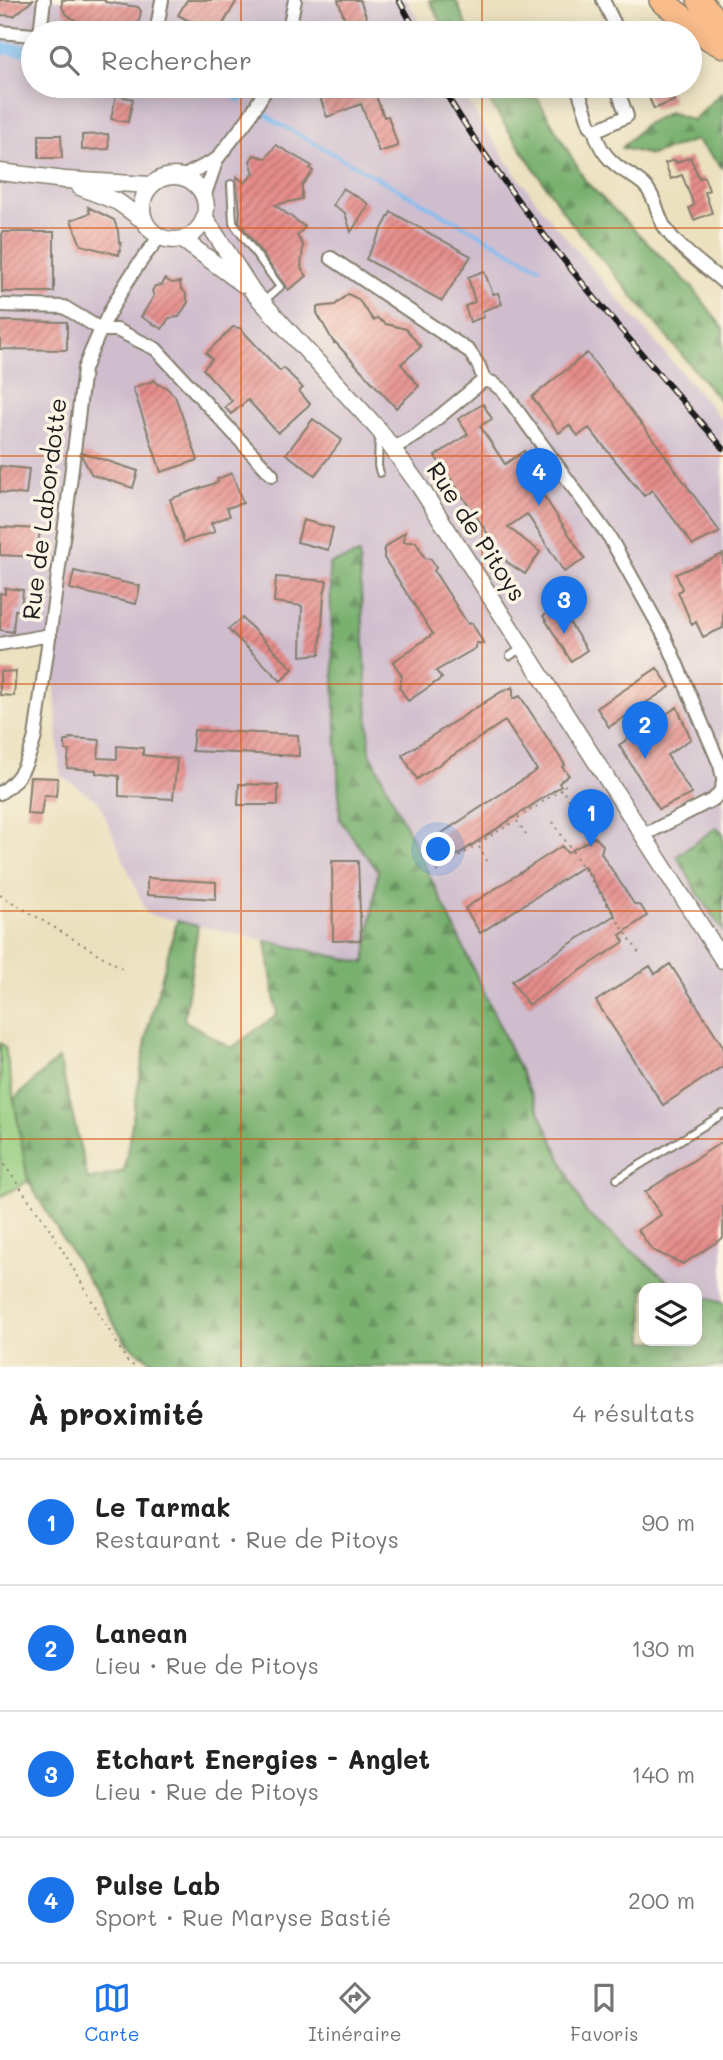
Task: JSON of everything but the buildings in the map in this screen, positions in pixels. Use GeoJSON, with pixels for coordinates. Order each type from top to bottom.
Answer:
{"type":"FeatureCollection","features":[{"type":"Feature","properties":{"kind":"highway"},"geometry":{"type":"LineString","coordinates":[[661,0],[687,21]]}},
{"type":"Feature","properties":{"kind":"highway"},"geometry":{"type":"LineString","coordinates":[[699,0],[713,17],[723,23]]}},
{"type":"Feature","properties":{"kind":"highway"},"geometry":{"type":"LineString","coordinates":[[702,33],[723,46]]}},
{"type":"Feature","properties":{"kind":"street"},"geometry":{"type":"LineString","coordinates":[[41,21],[44,0]]}},
{"type":"Feature","properties":{"kind":"street"},"geometry":{"type":"LineString","coordinates":[[158,21],[162,0]]}},
{"type":"Feature","properties":{"kind":"street"},"geometry":{"type":"LineString","coordinates":[[291,21],[295,0]]}},
{"type":"Feature","properties":{"kind":"street"},"geometry":{"type":"LineString","coordinates":[[603,0],[613,21]]}},
{"type":"Feature","properties":{"kind":"street"},"geometry":{"type":"LineString","coordinates":[[0,32],[21,33]]}},
{"type":"Feature","properties":{"kind":"street"},"geometry":{"type":"LineString","coordinates":[[204,197],[217,159],[261,98]]}},
{"type":"Feature","properties":{"kind":"street"},"geometry":{"type":"LineString","coordinates":[[581,98],[598,144],[605,155],[617,167],[645,185],[671,236],[723,282]]}},
{"type":"Feature","properties":{"kind":"street"},"geometry":{"type":"LineString","coordinates":[[594,129],[627,116],[620,98]]}},
{"type":"Feature","properties":{"kind":"street"},"geometry":{"type":"LineString","coordinates":[[181,177],[217,159]]}},
{"type":"Feature","properties":{"kind":"street"},"geometry":{"type":"LineString","coordinates":[[0,172],[65,180],[151,185],[166,177],[181,177],[191,181],[204,197],[207,208],[205,219],[200,228],[183,240],[171,241],[149,230],[143,220],[118,202],[65,180]]}},
{"type":"Feature","properties":{"kind":"street"},"geometry":{"type":"LineString","coordinates":[[143,220],[142,201],[151,185]]}},
{"type":"Feature","properties":{"kind":"street"},"geometry":{"type":"LineString","coordinates":[[205,219],[258,297]]}},
{"type":"Feature","properties":{"kind":"street","name":"Rue de Labordotte"},"geometry":{"type":"LineString","coordinates":[[0,793],[12,786],[28,763],[34,737],[50,635],[84,369],[138,265],[159,237]]}},
{"type":"Feature","properties":{"kind":"street"},"geometry":{"type":"LineString","coordinates":[[183,240],[258,297]]}},
{"type":"Feature","properties":{"kind":"street"},"geometry":{"type":"LineString","coordinates":[[331,258],[470,351],[484,380]]}},
{"type":"Feature","properties":{"kind":"street","name":"Rue de Pitoys"},"geometry":{"type":"LineString","coordinates":[[258,297],[393,448],[517,651],[644,835],[723,960]]}},
{"type":"Feature","properties":{"kind":"street"},"geometry":{"type":"LineString","coordinates":[[0,306],[64,307],[102,330],[117,330],[156,349],[272,475]]}},
{"type":"Feature","properties":{"kind":"street"},"geometry":{"type":"LineString","coordinates":[[393,448],[417,435],[484,380]]}},
{"type":"Feature","properties":{"kind":"street"},"geometry":{"type":"LineString","coordinates":[[484,380],[503,391],[610,538],[665,637],[720,765],[722,789],[714,799],[644,835]]}},
{"type":"Feature","properties":{"kind":"street"},"geometry":{"type":"LineString","coordinates":[[0,644],[50,635]]}},
{"type":"Feature","properties":{"kind":"lane"},"geometry":{"type":"LineString","coordinates":[[231,184],[233,223],[280,287],[258,297]]}},
{"type":"Feature","properties":{"kind":"lane"},"geometry":{"type":"LineString","coordinates":[[379,430],[380,472]]}},
{"type":"Feature","properties":{"kind":"lane"},"geometry":{"type":"LineString","coordinates":[[617,1180],[723,1114]]}},
{"type":"Feature","properties":{"kind":"path"},"geometry":{"type":"LineString","coordinates":[[542,802],[562,789],[565,785],[561,779]]}},
{"type":"Feature","properties":{"kind":"path"},"geometry":{"type":"LineString","coordinates":[[562,789],[575,808]]}},
{"type":"Feature","properties":{"kind":"path"},"geometry":{"type":"LineString","coordinates":[[528,837],[517,820],[537,806]]}},
{"type":"Feature","properties":{"kind":"path"},"geometry":{"type":"LineString","coordinates":[[436,872],[478,848],[481,842],[513,822]]}},
{"type":"Feature","properties":{"kind":"path"},"geometry":{"type":"LineString","coordinates":[[553,822],[641,956]]}},
{"type":"Feature","properties":{"kind":"path"},"geometry":{"type":"LineString","coordinates":[[478,848],[488,863]]}},
{"type":"Feature","properties":{"kind":"path"},"geometry":{"type":"LineString","coordinates":[[0,895],[125,970]]}},
{"type":"Feature","properties":{"kind":"path"},"geometry":{"type":"LineString","coordinates":[[0,1159],[52,1232],[123,1353],[135,1367]]}},
{"type":"Feature","properties":{"kind":"shaded area"},"geometry":{"type":"Polygon","coordinates":[[[0,0],[407,0],[418,21],[21,21],[21,98],[465,98],[516,174],[554,224],[723,421],[723,1303],[702,1297],[702,1283],[670,1283],[586,1213],[370,752],[359,554],[340,820],[378,871],[365,963],[147,914],[99,802],[60,775],[52,639],[0,656],[0,0]]]}},
{"type":"Feature","properties":{"kind":"green space"},"geometry":{"type":"Polygon","coordinates":[[[429,0],[456,0],[465,21],[440,21],[429,0]]]}},
{"type":"Feature","properties":{"kind":"green space"},"geometry":{"type":"Polygon","coordinates":[[[723,91],[723,168],[696,140],[651,155],[622,148],[644,125],[669,112],[693,120],[723,91]]]}},
{"type":"Feature","properties":{"kind":"green space"},"geometry":{"type":"Polygon","coordinates":[[[487,98],[537,98],[586,182],[693,288],[723,328],[723,404],[568,219],[487,98]]]}},
{"type":"Feature","properties":{"kind":"green space"},"geometry":{"type":"Polygon","coordinates":[[[359,554],[370,752],[586,1213],[671,1283],[639,1283],[639,1346],[702,1346],[702,1297],[723,1303],[723,1367],[159,1367],[126,1343],[28,1181],[14,1099],[59,1058],[88,1180],[124,1171],[148,1028],[177,921],[198,926],[184,1020],[231,1048],[277,1015],[266,941],[365,963],[378,871],[340,820],[329,564],[359,554]]]}},
{"type":"Feature","properties":{"kind":"green space"},"geometry":{"type":"Polygon","coordinates":[[[717,827],[723,833],[723,931],[677,856],[717,827]]]}},
{"type":"Feature","properties":{"kind":"green space"},"geometry":{"type":"Polygon","coordinates":[[[0,1043],[5,1046],[28,1181],[0,1197],[0,1043]]]}},
{"type":"Feature","properties":{"kind":"waterway"},"geometry":{"type":"LineString","coordinates":[[0,48],[21,50]]}},
{"type":"Feature","properties":{"kind":"waterway"},"geometry":{"type":"LineString","coordinates":[[264,113],[539,267]]}},
{"type":"Feature","properties":{"kind":"railway"},"geometry":{"type":"LineString","coordinates":[[399,0],[410,21]]}},
{"type":"Feature","properties":{"kind":"railway"},"geometry":{"type":"LineString","coordinates":[[449,98],[504,182],[574,273],[723,448]]}},
{"type":"Feature","properties":{"kind":"place","name":"Pulse Lab"},"geometry":{"type":"Point","coordinates":[539,506]}},
{"type":"Feature","properties":{"kind":"place","name":"Etchart Energies - Anglet"},"geometry":{"type":"Point","coordinates":[564,634]}},
{"type":"Feature","properties":{"kind":"place","name":"Lanean"},"geometry":{"type":"Point","coordinates":[645,759]}},
{"type":"Feature","properties":{"kind":"place","name":"Le Tarmak"},"geometry":{"type":"Point","coordinates":[591,847]}}]}
